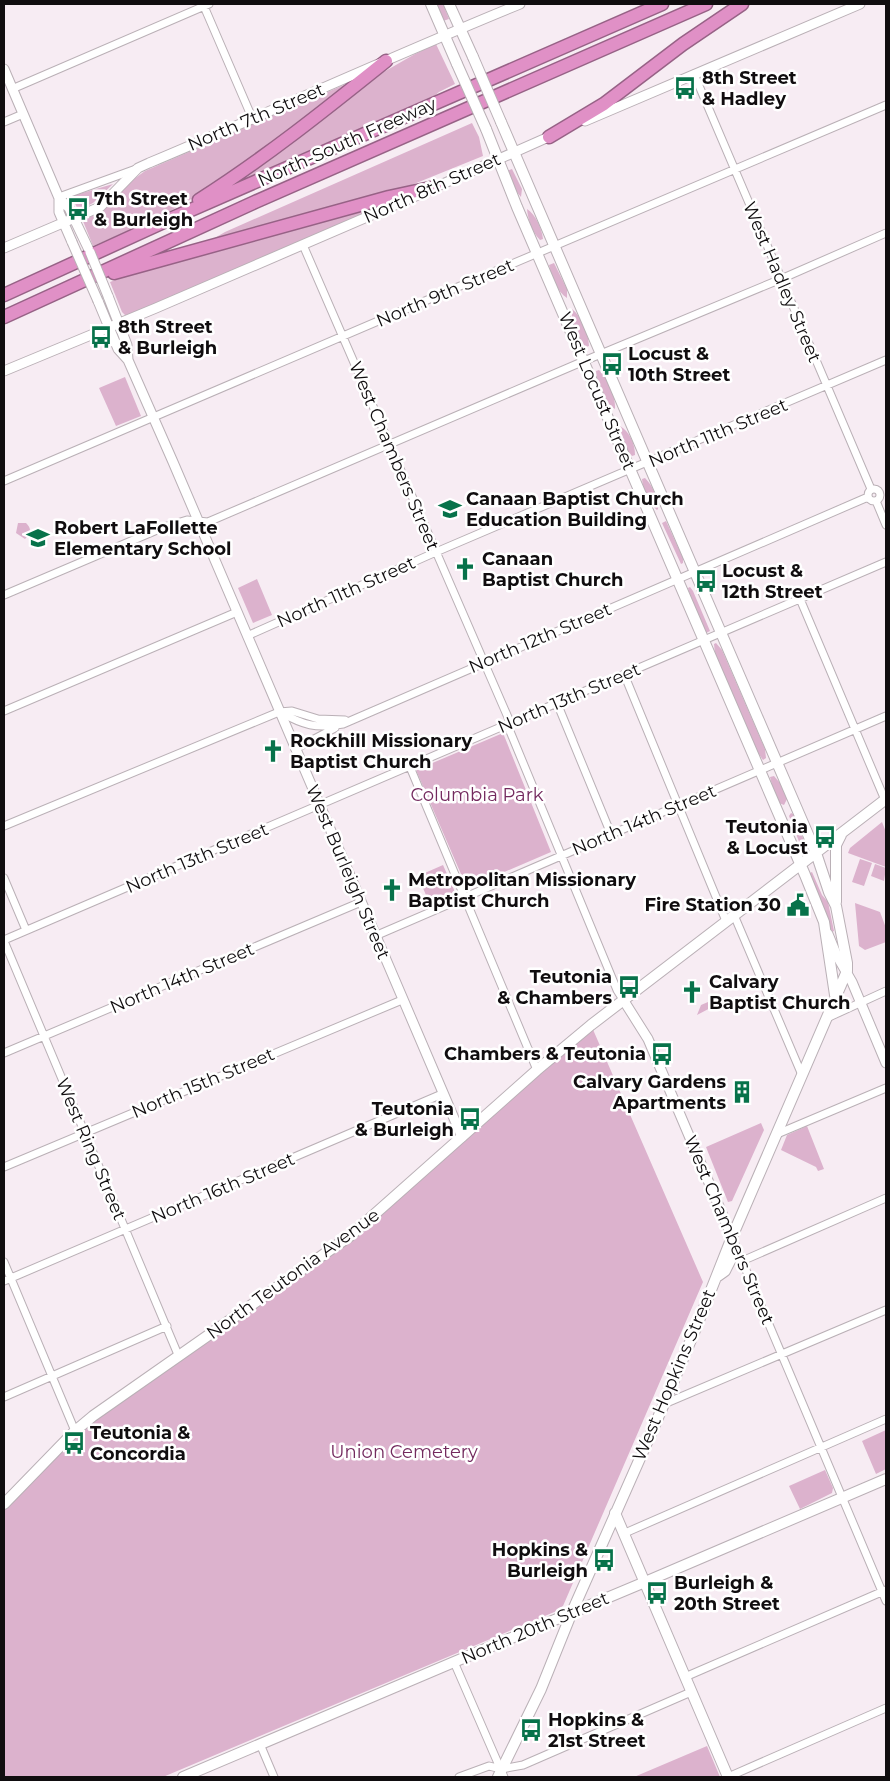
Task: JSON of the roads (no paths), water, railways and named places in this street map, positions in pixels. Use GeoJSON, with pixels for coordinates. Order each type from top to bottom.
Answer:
{"type":"FeatureCollection","features":[{"type":"Feature","properties":{"kind":"highway","name":"North-South Freeway"},"geometry":{"type":"LineString","coordinates":[[4,295],[168,220],[662,4]]}},
{"type":"Feature","properties":{"kind":"highway","name":"North-South Freeway"},"geometry":{"type":"LineString","coordinates":[[4,317],[254,202],[706,4]]}},
{"type":"Feature","properties":{"kind":"highway"},"geometry":{"type":"LineString","coordinates":[[549,137],[604,104],[683,44],[742,4]]}},
{"type":"Feature","properties":{"kind":"highway"},"geometry":{"type":"LineString","coordinates":[[168,220],[238,175],[313,121],[386,61]]}},
{"type":"Feature","properties":{"kind":"highway"},"geometry":{"type":"LineString","coordinates":[[83,281],[389,196],[435,187]]}},
{"type":"Feature","properties":{"kind":"main road","name":"West Locust Street"},"geometry":{"type":"LineString","coordinates":[[431,4],[824,922]]}},
{"type":"Feature","properties":{"kind":"main road","name":"West Locust Street"},"geometry":{"type":"LineString","coordinates":[[449,4],[602,353],[816,853],[829,892],[836,906],[847,971]]}},
{"type":"Feature","properties":{"kind":"main road","name":"North Teutonia Avenue"},"geometry":{"type":"LineString","coordinates":[[4,1504],[92,1416],[350,1236],[537,1070],[591,1025],[624,1002],[730,918],[886,800]]}},
{"type":"Feature","properties":{"kind":"main road"},"geometry":{"type":"LineString","coordinates":[[836,906],[836,845],[841,834]]}},
{"type":"Feature","properties":{"kind":"main road"},"geometry":{"type":"LineString","coordinates":[[824,922],[835,996]]}},
{"type":"Feature","properties":{"kind":"main road","name":"West Hopkins Street"},"geometry":{"type":"LineString","coordinates":[[501,1775],[541,1689],[572,1612],[664,1404],[732,1237],[847,971]]}},
{"type":"Feature","properties":{"kind":"main road"},"geometry":{"type":"LineString","coordinates":[[715,1278],[725,1271],[732,1257],[736,1256],[742,1261]]}},
{"type":"Feature","properties":{"kind":"main road","name":"North 20th Street"},"geometry":{"type":"LineString","coordinates":[[183,1777],[886,1479]]}},
{"type":"Feature","properties":{"kind":"main road"},"geometry":{"type":"LineString","coordinates":[[616,1513],[728,1777]]}},
{"type":"Feature","properties":{"kind":"street","name":"North 7th Street"},"geometry":{"type":"LineString","coordinates":[[4,248],[100,207],[138,168],[460,28],[520,4]]}},
{"type":"Feature","properties":{"kind":"street","name":"North 8th Street"},"geometry":{"type":"LineString","coordinates":[[4,371],[303,245],[497,159],[860,4]]}},
{"type":"Feature","properties":{"kind":"street"},"geometry":{"type":"LineString","coordinates":[[12,89],[205,5],[252,120]]}},
{"type":"Feature","properties":{"kind":"street","name":"West Burleigh Street"},"geometry":{"type":"LineString","coordinates":[[4,69],[59,197],[70,208],[83,237],[119,323],[127,345],[128,360]]}},
{"type":"Feature","properties":{"kind":"street","name":"West Hadley Street"},"geometry":{"type":"LineString","coordinates":[[694,74],[871,489]]}},
{"type":"Feature","properties":{"kind":"street","name":"North 9th Street"},"geometry":{"type":"LineString","coordinates":[[4,481],[886,105]]}},
{"type":"Feature","properties":{"kind":"street"},"geometry":{"type":"LineString","coordinates":[[4,122],[23,114]]}},
{"type":"Feature","properties":{"kind":"street"},"geometry":{"type":"LineString","coordinates":[[59,197],[138,168]]}},
{"type":"Feature","properties":{"kind":"street","name":"West Burleigh Street"},"geometry":{"type":"LineString","coordinates":[[59,197],[59,212],[118,349],[128,360],[154,418],[462,1137]]}},
{"type":"Feature","properties":{"kind":"street"},"geometry":{"type":"LineString","coordinates":[[4,595],[164,527],[187,520],[208,522],[886,233]]}},
{"type":"Feature","properties":{"kind":"street","name":"West Chambers Street"},"geometry":{"type":"LineString","coordinates":[[303,245],[485,662],[617,990],[648,1038],[820,1448],[884,1591],[886,1601]]}},
{"type":"Feature","properties":{"kind":"street","name":"North 11th Street"},"geometry":{"type":"LineString","coordinates":[[247,636],[436,552],[886,360]]}},
{"type":"Feature","properties":{"kind":"street"},"geometry":{"type":"LineString","coordinates":[[871,489],[883,490],[876,500],[870,500],[868,497],[867,493],[871,489]]}},
{"type":"Feature","properties":{"kind":"street","name":"North 12th Street"},"geometry":{"type":"LineString","coordinates":[[279,712],[299,723],[311,726],[343,724],[868,497]]}},
{"type":"Feature","properties":{"kind":"street"},"geometry":{"type":"LineString","coordinates":[[876,500],[886,525]]}},
{"type":"Feature","properties":{"kind":"street","name":"North 13th Street"},"geometry":{"type":"LineString","coordinates":[[4,940],[886,562]]}},
{"type":"Feature","properties":{"kind":"street"},"geometry":{"type":"LineString","coordinates":[[800,599],[886,800]]}},
{"type":"Feature","properties":{"kind":"street"},"geometry":{"type":"LineString","coordinates":[[4,711],[237,612]]}},
{"type":"Feature","properties":{"kind":"street"},"geometry":{"type":"LineString","coordinates":[[624,674],[678,805],[802,1075]]}},
{"type":"Feature","properties":{"kind":"street"},"geometry":{"type":"LineString","coordinates":[[557,703],[611,834]]}},
{"type":"Feature","properties":{"kind":"street","name":"North 12th Street"},"geometry":{"type":"LineString","coordinates":[[4,826],[279,712],[292,711],[318,719],[351,719]]}},
{"type":"Feature","properties":{"kind":"street","name":"North 14th Street"},"geometry":{"type":"LineString","coordinates":[[375,936],[886,716]]}},
{"type":"Feature","properties":{"kind":"street"},"geometry":{"type":"LineString","coordinates":[[295,748],[343,724]]}},
{"type":"Feature","properties":{"kind":"street"},"geometry":{"type":"LineString","coordinates":[[410,766],[537,1070]]}},
{"type":"Feature","properties":{"kind":"street"},"geometry":{"type":"LineString","coordinates":[[4,878],[26,930]]}},
{"type":"Feature","properties":{"kind":"street","name":"North 14th Street"},"geometry":{"type":"LineString","coordinates":[[4,1053],[361,902]]}},
{"type":"Feature","properties":{"kind":"street","name":"West Locust Street"},"geometry":{"type":"LineString","coordinates":[[824,922],[837,956],[847,971],[886,1063]]}},
{"type":"Feature","properties":{"kind":"street","name":"West Ring Street"},"geometry":{"type":"LineString","coordinates":[[4,940],[179,1357]]}},
{"type":"Feature","properties":{"kind":"street"},"geometry":{"type":"LineString","coordinates":[[827,1018],[886,992]]}},
{"type":"Feature","properties":{"kind":"street","name":"North 15th Street"},"geometry":{"type":"LineString","coordinates":[[4,1167],[402,1000]]}},
{"type":"Feature","properties":{"kind":"street"},"geometry":{"type":"LineString","coordinates":[[777,1134],[886,1088]]}},
{"type":"Feature","properties":{"kind":"street","name":"North 16th Street"},"geometry":{"type":"LineString","coordinates":[[7,1279],[442,1094]]}},
{"type":"Feature","properties":{"kind":"street"},"geometry":{"type":"LineString","coordinates":[[742,1261],[886,1198]]}},
{"type":"Feature","properties":{"kind":"street"},"geometry":{"type":"LineString","coordinates":[[4,1262],[7,1279],[76,1431]]}},
{"type":"Feature","properties":{"kind":"street"},"geometry":{"type":"LineString","coordinates":[[664,1404],[886,1310]]}},
{"type":"Feature","properties":{"kind":"street"},"geometry":{"type":"LineString","coordinates":[[4,1397],[166,1326]]}},
{"type":"Feature","properties":{"kind":"street"},"geometry":{"type":"LineString","coordinates":[[625,1533],[886,1419]]}},
{"type":"Feature","properties":{"kind":"street"},"geometry":{"type":"LineString","coordinates":[[685,1677],[884,1591]]}},
{"type":"Feature","properties":{"kind":"street"},"geometry":{"type":"LineString","coordinates":[[454,1662],[501,1775]]}},
{"type":"Feature","properties":{"kind":"street"},"geometry":{"type":"LineString","coordinates":[[501,1775],[691,1692]]}},
{"type":"Feature","properties":{"kind":"street"},"geometry":{"type":"LineString","coordinates":[[728,1777],[886,1708]]}},
{"type":"Feature","properties":{"kind":"street"},"geometry":{"type":"LineString","coordinates":[[260,1744],[274,1777]]}},
{"type":"Feature","properties":{"kind":"street"},"geometry":{"type":"LineString","coordinates":[[459,1777],[489,1766],[501,1775]]}},
{"type":"Feature","properties":{"kind":"place","name":"8th Street & Hadley"},"geometry":{"type":"Point","coordinates":[685,88]}},
{"type":"Feature","properties":{"kind":"place","name":"7th Street & Burleigh"},"geometry":{"type":"Point","coordinates":[78,209]}},
{"type":"Feature","properties":{"kind":"place","name":"8th Street & Burleigh"},"geometry":{"type":"Point","coordinates":[101,337]}},
{"type":"Feature","properties":{"kind":"place","name":"Locust & 10th Street"},"geometry":{"type":"Point","coordinates":[612,364]}},
{"type":"Feature","properties":{"kind":"place","name":"Canaan Baptist Church Education Building"},"geometry":{"type":"Point","coordinates":[450,509]}},
{"type":"Feature","properties":{"kind":"place","name":"Robert LaFollette Elementary School"},"geometry":{"type":"Point","coordinates":[38,538]}},
{"type":"Feature","properties":{"kind":"place","name":"Canaan Baptist Church"},"geometry":{"type":"Point","coordinates":[465,569]}},
{"type":"Feature","properties":{"kind":"place","name":"Locust & 12th Street"},"geometry":{"type":"Point","coordinates":[706,581]}},
{"type":"Feature","properties":{"kind":"place","name":"Rockhill Missionary Baptist Church"},"geometry":{"type":"Point","coordinates":[273,751]}},
{"type":"Feature","properties":{"kind":"place","name":"Teutonia & Locust"},"geometry":{"type":"Point","coordinates":[825,837]}},
{"type":"Feature","properties":{"kind":"place","name":"Metropolitan Missionary Baptist Church"},"geometry":{"type":"Point","coordinates":[392,890]}},
{"type":"Feature","properties":{"kind":"place","name":"Fire Station 30"},"geometry":{"type":"Point","coordinates":[798,905]}},
{"type":"Feature","properties":{"kind":"place","name":"Teutonia & Chambers"},"geometry":{"type":"Point","coordinates":[629,987]}},
{"type":"Feature","properties":{"kind":"place","name":"Calvary Baptist Church"},"geometry":{"type":"Point","coordinates":[692,992]}},
{"type":"Feature","properties":{"kind":"place","name":"Chambers & Teutonia"},"geometry":{"type":"Point","coordinates":[662,1054]}},
{"type":"Feature","properties":{"kind":"place","name":"Calvary Gardens Apartments"},"geometry":{"type":"Point","coordinates":[742,1092]}},
{"type":"Feature","properties":{"kind":"place","name":"Teutonia & Burleigh"},"geometry":{"type":"Point","coordinates":[470,1119]}},
{"type":"Feature","properties":{"kind":"place","name":"Teutonia & Concordia"},"geometry":{"type":"Point","coordinates":[74,1443]}},
{"type":"Feature","properties":{"kind":"place","name":"Hopkins & Burleigh"},"geometry":{"type":"Point","coordinates":[604,1560]}},
{"type":"Feature","properties":{"kind":"place","name":"Burleigh & 20th Street"},"geometry":{"type":"Point","coordinates":[657,1593]}},
{"type":"Feature","properties":{"kind":"place","name":"Hopkins & 21st Street"},"geometry":{"type":"Point","coordinates":[531,1730]}},
{"type":"Feature","properties":{"kind":"park label","name":"Columbia Park"},"geometry":{"type":"Point","coordinates":[477,795]}},
{"type":"Feature","properties":{"kind":"park label","name":"Union Cemetery"},"geometry":{"type":"Point","coordinates":[404,1452]}}]}
